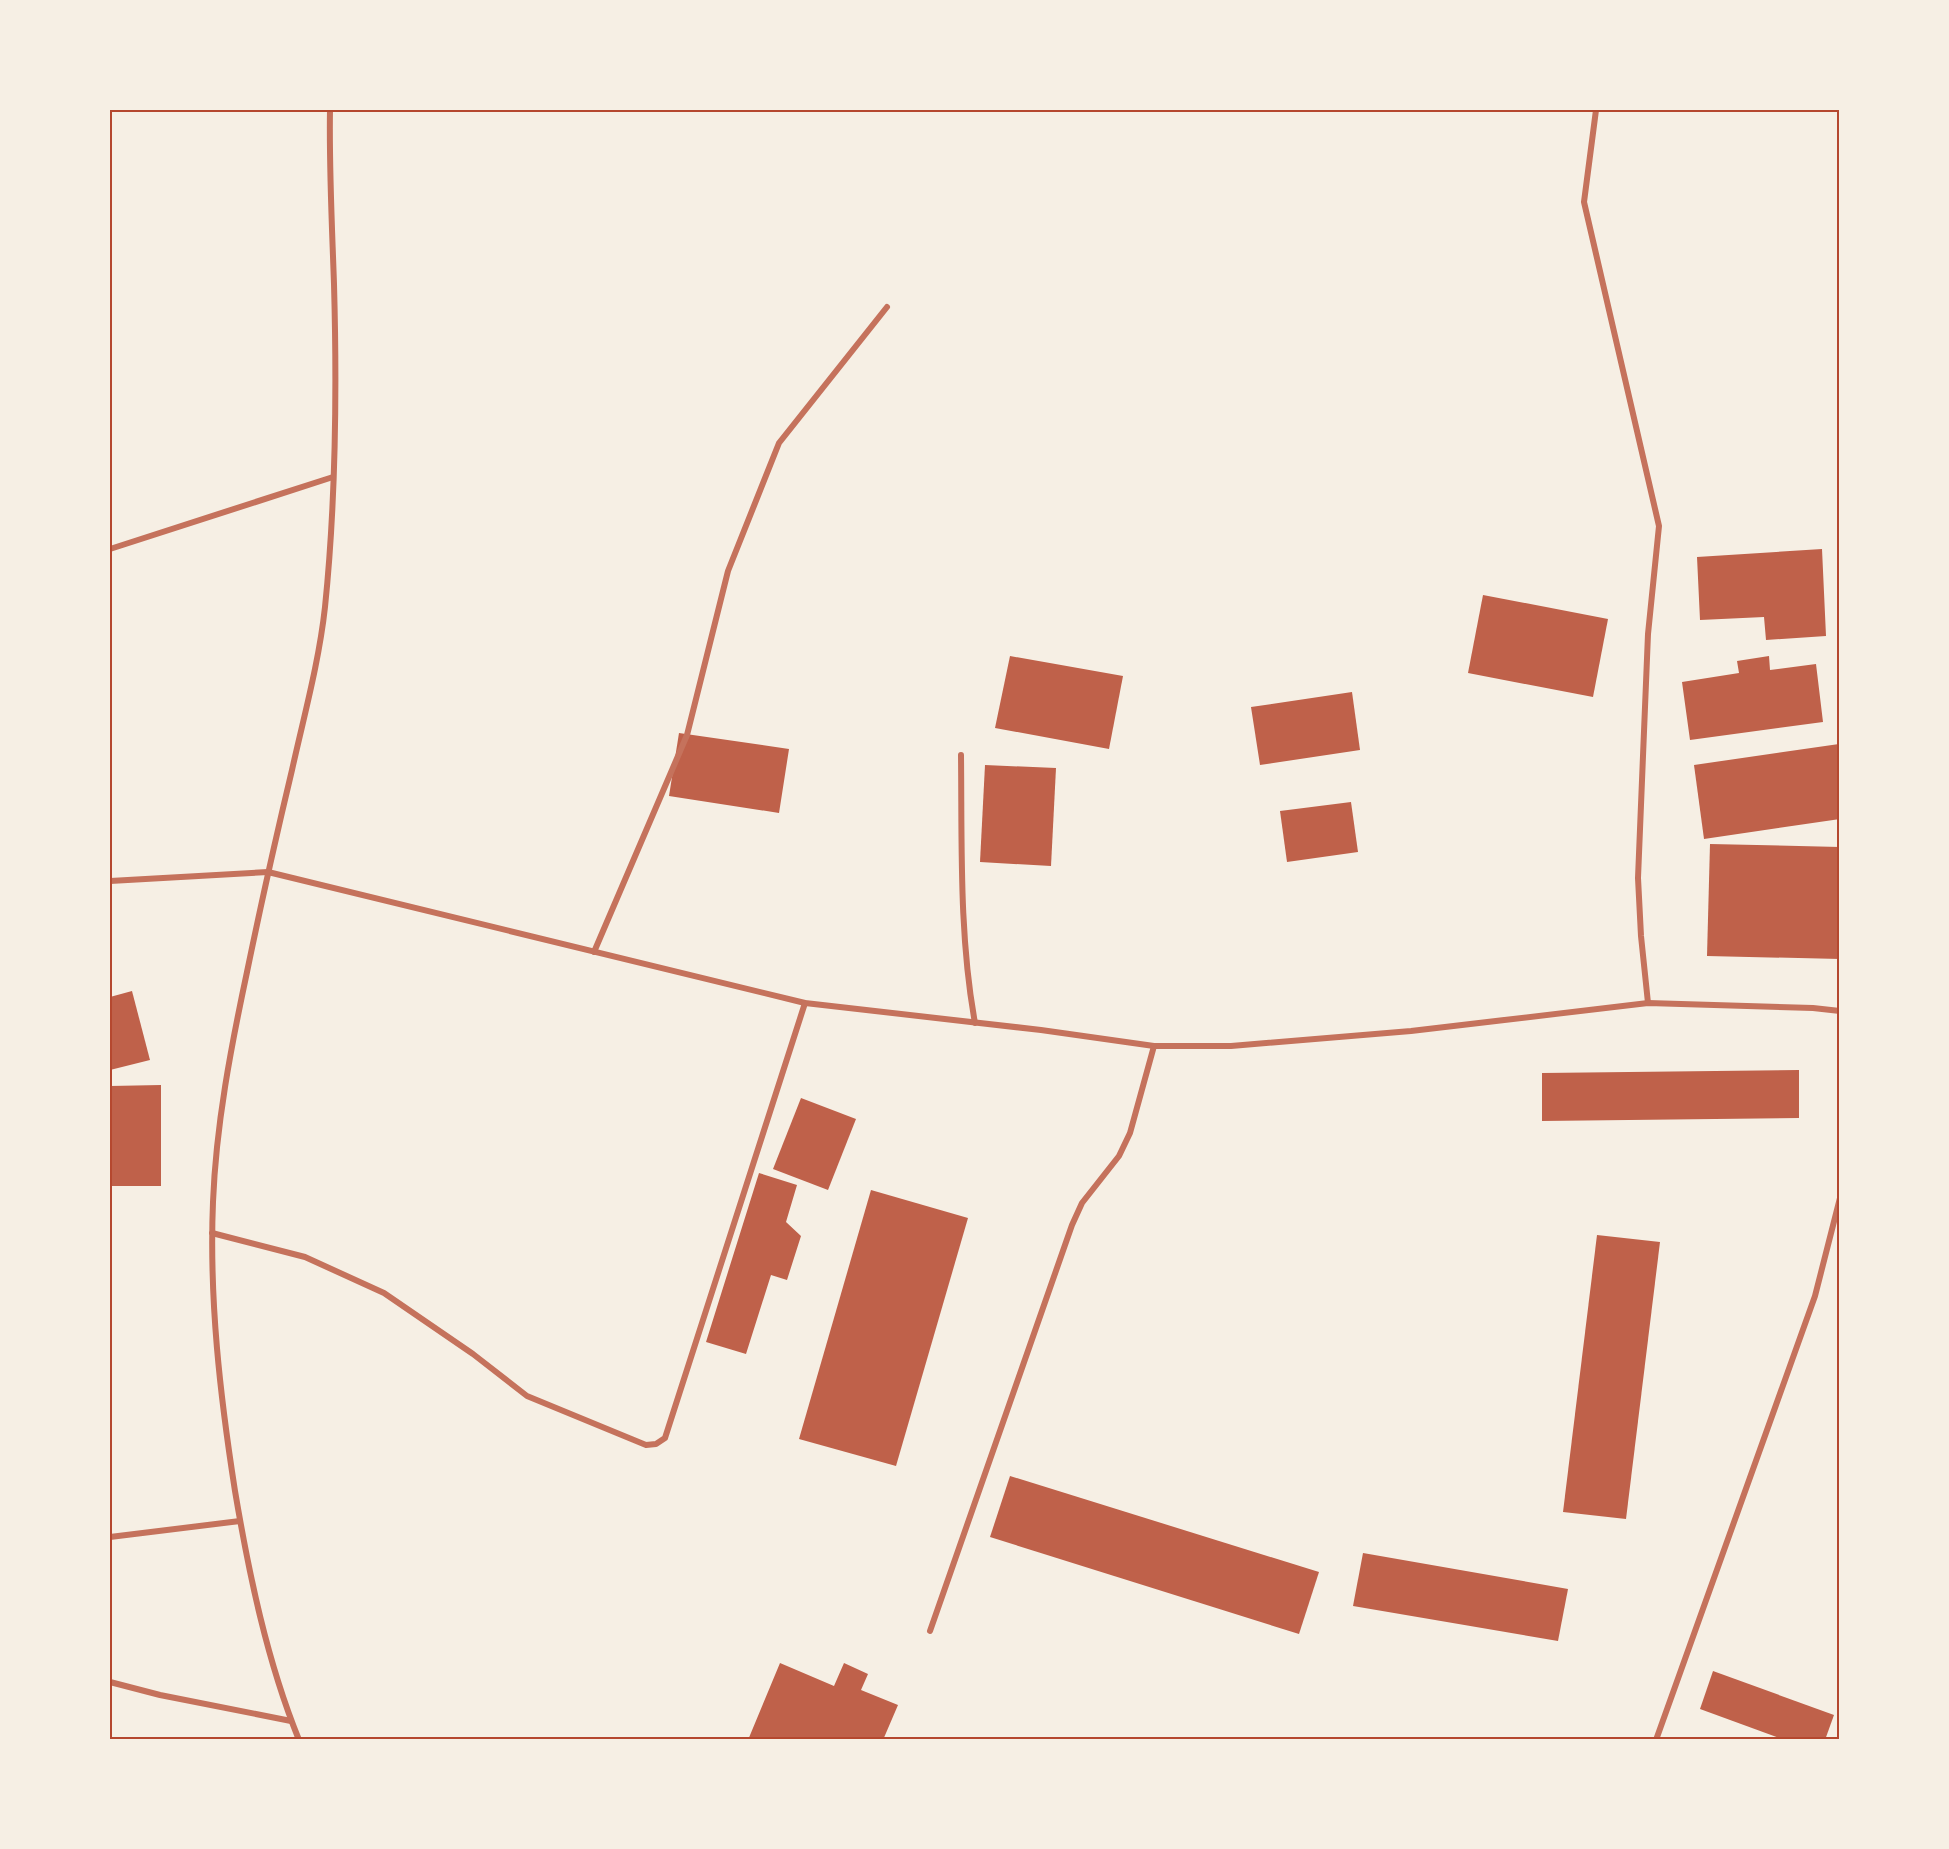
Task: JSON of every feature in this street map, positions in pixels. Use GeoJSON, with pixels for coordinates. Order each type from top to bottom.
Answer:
{"type":"FeatureCollection","features":[{"type":"Feature","properties":{"kind":"street"},"geometry":{"type":"LineString","coordinates":[[299,1740],[272,1658],[250,1574],[240,1521],[222,1410],[214,1316],[212,1233],[213,1198],[224,1100],[246,975],[310,693],[325,610],[333,477],[334,332],[329,167],[330,110]]}},
{"type":"Feature","properties":{"kind":"street"},"geometry":{"type":"LineString","coordinates":[[1596,110],[1584,202],[1659,526],[1648,634],[1638,878],[1648,1003]]}},
{"type":"Feature","properties":{"kind":"street"},"geometry":{"type":"LineString","coordinates":[[594,952],[687,735],[728,571],[779,443],[887,307]]}},
{"type":"Feature","properties":{"kind":"street"},"geometry":{"type":"LineString","coordinates":[[110,549],[333,477]]}},
{"type":"Feature","properties":{"kind":"street"},"geometry":{"type":"LineString","coordinates":[[961,755],[963,885],[970,994],[975,1023]]}},
{"type":"Feature","properties":{"kind":"street"},"geometry":{"type":"LineString","coordinates":[[110,881],[268,872],[805,1003],[1041,1030],[1154,1046],[1231,1046],[1399,1032],[1648,1003],[1813,1008],[1839,1011]]}},
{"type":"Feature","properties":{"kind":"street"},"geometry":{"type":"LineString","coordinates":[[212,1233],[305,1257],[384,1293],[473,1354],[527,1396],[646,1445],[656,1444],[665,1438],[682,1390],[805,1003]]}},
{"type":"Feature","properties":{"kind":"street"},"geometry":{"type":"LineString","coordinates":[[930,1631],[1072,1225],[1082,1203],[1119,1156],[1130,1133],[1154,1046]]}},
{"type":"Feature","properties":{"kind":"street"},"geometry":{"type":"LineString","coordinates":[[1656,1740],[1815,1296],[1839,1198]]}},
{"type":"Feature","properties":{"kind":"street"},"geometry":{"type":"LineString","coordinates":[[110,1537],[240,1521]]}},
{"type":"Feature","properties":{"kind":"street"},"geometry":{"type":"LineString","coordinates":[[110,1682],[160,1695],[291,1721]]}},
{"type":"Feature","properties":{"kind":"building"},"geometry":{"type":"Polygon","coordinates":[[[1822,549],[1826,636],[1766,640],[1764,617],[1700,620],[1697,557],[1822,549]]]}},
{"type":"Feature","properties":{"kind":"building"},"geometry":{"type":"Polygon","coordinates":[[[1483,595],[1608,619],[1593,697],[1468,673],[1483,595]]]}},
{"type":"Feature","properties":{"kind":"building"},"geometry":{"type":"Polygon","coordinates":[[[1010,656],[1123,676],[1109,749],[995,728],[1010,656]]]}},
{"type":"Feature","properties":{"kind":"building"},"geometry":{"type":"Polygon","coordinates":[[[1769,656],[1770,670],[1816,664],[1823,722],[1690,740],[1682,682],[1739,673],[1737,661],[1769,656]]]}},
{"type":"Feature","properties":{"kind":"building"},"geometry":{"type":"Polygon","coordinates":[[[1352,692],[1360,750],[1260,765],[1251,707],[1352,692]]]}},
{"type":"Feature","properties":{"kind":"building"},"geometry":{"type":"Polygon","coordinates":[[[679,733],[789,749],[779,813],[669,796],[679,733]]]}},
{"type":"Feature","properties":{"kind":"building"},"geometry":{"type":"Polygon","coordinates":[[[1839,744],[1840,819],[1704,839],[1694,765],[1839,744]]]}},
{"type":"Feature","properties":{"kind":"building"},"geometry":{"type":"Polygon","coordinates":[[[985,765],[1056,768],[1051,866],[980,862],[985,765]]]}},
{"type":"Feature","properties":{"kind":"building"},"geometry":{"type":"Polygon","coordinates":[[[1351,802],[1358,852],[1287,862],[1280,811],[1351,802]]]}},
{"type":"Feature","properties":{"kind":"building"},"geometry":{"type":"Polygon","coordinates":[[[1710,844],[1840,847],[1840,959],[1707,956],[1710,844]]]}},
{"type":"Feature","properties":{"kind":"building"},"geometry":{"type":"Polygon","coordinates":[[[132,991],[150,1060],[110,1070],[110,997],[132,991]]]}},
{"type":"Feature","properties":{"kind":"building"},"geometry":{"type":"Polygon","coordinates":[[[1799,1070],[1799,1118],[1542,1121],[1542,1073],[1799,1070]]]}},
{"type":"Feature","properties":{"kind":"building"},"geometry":{"type":"Polygon","coordinates":[[[161,1085],[161,1186],[110,1186],[110,1086],[161,1085]]]}},
{"type":"Feature","properties":{"kind":"building"},"geometry":{"type":"Polygon","coordinates":[[[801,1098],[856,1119],[828,1190],[773,1169],[801,1098]]]}},
{"type":"Feature","properties":{"kind":"building"},"geometry":{"type":"Polygon","coordinates":[[[759,1173],[797,1185],[786,1222],[801,1236],[787,1280],[771,1275],[746,1354],[706,1342],[759,1173]]]}},
{"type":"Feature","properties":{"kind":"building"},"geometry":{"type":"Polygon","coordinates":[[[871,1190],[968,1218],[896,1466],[799,1439],[871,1190]]]}},
{"type":"Feature","properties":{"kind":"building"},"geometry":{"type":"Polygon","coordinates":[[[1597,1235],[1660,1242],[1626,1519],[1563,1512],[1597,1235]]]}},
{"type":"Feature","properties":{"kind":"building"},"geometry":{"type":"Polygon","coordinates":[[[1010,1476],[1319,1572],[1299,1634],[990,1537],[1010,1476]]]}},
{"type":"Feature","properties":{"kind":"building"},"geometry":{"type":"Polygon","coordinates":[[[1363,1553],[1568,1589],[1558,1641],[1353,1606],[1363,1553]]]}},
{"type":"Feature","properties":{"kind":"building"},"geometry":{"type":"Polygon","coordinates":[[[780,1663],[834,1686],[844,1663],[868,1674],[861,1690],[898,1705],[883,1740],[748,1740],[780,1663]]]}},
{"type":"Feature","properties":{"kind":"building"},"geometry":{"type":"Polygon","coordinates":[[[1713,1671],[1834,1715],[1825,1740],[1785,1740],[1700,1709],[1713,1671]]]}}]}
